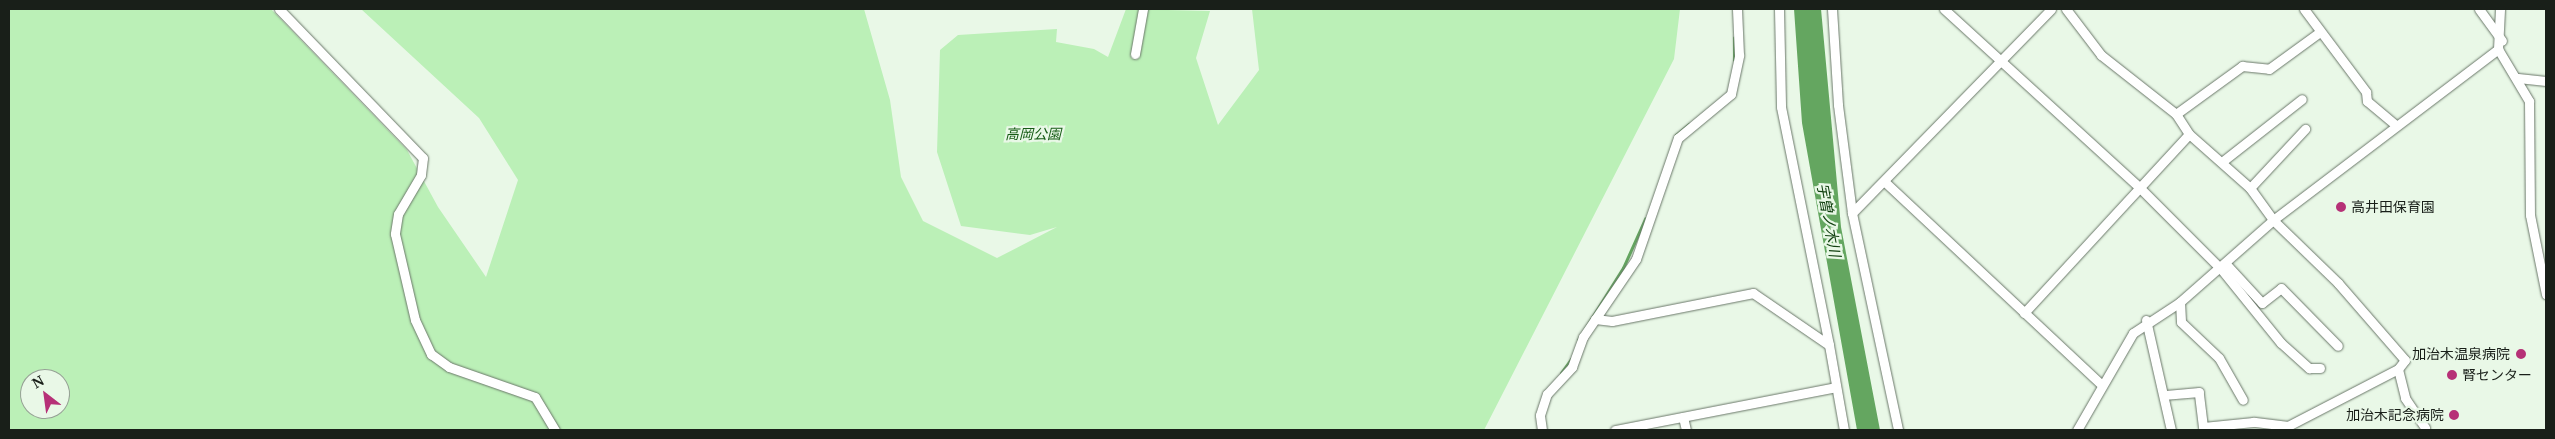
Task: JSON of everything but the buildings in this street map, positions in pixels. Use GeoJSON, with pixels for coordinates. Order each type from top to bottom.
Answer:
{"type":"FeatureCollection","features":[{"type":"Feature","properties":{"kind":"street"},"geometry":{"type":"LineString","coordinates":[[279,9],[423,158],[421,175],[398,214],[395,234],[415,320],[430,354],[449,367],[535,397],[555,430]]}},
{"type":"Feature","properties":{"kind":"street"},"geometry":{"type":"LineString","coordinates":[[1135,54],[1142,9]]}},
{"type":"Feature","properties":{"kind":"street"},"geometry":{"type":"LineString","coordinates":[[1542,430],[1540,415],[1547,394],[1572,367],[1595,319],[1636,259],[1678,138],[1731,94],[1739,55],[1737,9]]}},
{"type":"Feature","properties":{"kind":"street"},"geometry":{"type":"LineString","coordinates":[[1779,9],[1781,107],[1829,345],[1844,430]]}},
{"type":"Feature","properties":{"kind":"street"},"geometry":{"type":"LineString","coordinates":[[1832,9],[1838,105],[1852,213],[1898,430]]}},
{"type":"Feature","properties":{"kind":"street"},"geometry":{"type":"LineString","coordinates":[[1944,9],[2140,188],[2262,303],[2281,288],[2338,346]]}},
{"type":"Feature","properties":{"kind":"street"},"geometry":{"type":"LineString","coordinates":[[1852,213],[1886,183],[2051,9]]}},
{"type":"Feature","properties":{"kind":"street"},"geometry":{"type":"LineString","coordinates":[[2066,9],[2101,55],[2176,114],[2189,134],[2223,161],[2250,188],[2273,220],[2338,282],[2405,360],[2398,369],[2286,428],[2253,422],[2203,427],[2199,392],[2166,395]]}},
{"type":"Feature","properties":{"kind":"street"},"geometry":{"type":"LineString","coordinates":[[2304,9],[2366,92],[2367,101],[2396,125]]}},
{"type":"Feature","properties":{"kind":"street"},"geometry":{"type":"LineString","coordinates":[[2479,9],[2529,101],[2530,215],[2546,294]]}},
{"type":"Feature","properties":{"kind":"street"},"geometry":{"type":"LineString","coordinates":[[2500,9],[2500,45]]}},
{"type":"Feature","properties":{"kind":"street"},"geometry":{"type":"LineString","coordinates":[[2176,114],[2242,66],[2269,69],[2320,32]]}},
{"type":"Feature","properties":{"kind":"street"},"geometry":{"type":"LineString","coordinates":[[2076,430],[2133,333],[2146,320],[2180,302],[2223,267],[2273,220],[2500,45]]}},
{"type":"Feature","properties":{"kind":"street"},"geometry":{"type":"LineString","coordinates":[[2518,78],[2546,81]]}},
{"type":"Feature","properties":{"kind":"street"},"geometry":{"type":"LineString","coordinates":[[2223,161],[2302,99]]}},
{"type":"Feature","properties":{"kind":"street"},"geometry":{"type":"LineString","coordinates":[[2250,188],[2306,129]]}},
{"type":"Feature","properties":{"kind":"street"},"geometry":{"type":"LineString","coordinates":[[2024,313],[2189,134]]}},
{"type":"Feature","properties":{"kind":"street"},"geometry":{"type":"LineString","coordinates":[[1886,183],[2102,385]]}},
{"type":"Feature","properties":{"kind":"street"},"geometry":{"type":"LineString","coordinates":[[2223,267],[2281,343],[2309,368],[2320,368]]}},
{"type":"Feature","properties":{"kind":"street"},"geometry":{"type":"LineString","coordinates":[[1595,319],[1612,320],[1753,293],[1829,345]]}},
{"type":"Feature","properties":{"kind":"street"},"geometry":{"type":"LineString","coordinates":[[2180,302],[2181,322],[2219,358],[2243,400]]}},
{"type":"Feature","properties":{"kind":"street"},"geometry":{"type":"LineString","coordinates":[[2146,320],[2166,395],[2171,430]]}},
{"type":"Feature","properties":{"kind":"street"},"geometry":{"type":"LineString","coordinates":[[2398,369],[2405,398],[2425,428]]}},
{"type":"Feature","properties":{"kind":"street"},"geometry":{"type":"LineString","coordinates":[[1615,430],[1836,387]]}},
{"type":"Feature","properties":{"kind":"street"},"geometry":{"type":"LineString","coordinates":[[1683,417],[1686,430]]}},
{"type":"Feature","properties":{"kind":"green space","name":"高岡公園"},"geometry":{"type":"Polygon","coordinates":[[[9,9],[271,9],[407,150],[438,207],[486,277],[518,180],[479,118],[361,9],[864,9],[890,100],[901,177],[923,221],[997,258],[1057,227],[1030,235],[961,226],[937,152],[940,50],[958,35],[1057,29],[1056,42],[1094,49],[1108,57],[1126,9],[1210,11],[1196,58],[1218,125],[1259,70],[1252,9],[1680,9],[1674,59],[1484,430],[9,430],[9,9]]]}},
{"type":"Feature","properties":{"kind":"water","name":"宇曽ノ木川"},"geometry":{"type":"Polygon","coordinates":[[[1794,9],[1821,9],[1841,227],[1880,430],[1857,430],[1802,123],[1794,9]]]}},
{"type":"Feature","properties":{"kind":"waterway"},"geometry":{"type":"LineString","coordinates":[[1734,38],[1734,60]]}},
{"type":"Feature","properties":{"kind":"waterway"},"geometry":{"type":"LineString","coordinates":[[1676,135],[1689,124]]}},
{"type":"Feature","properties":{"kind":"waterway"},"geometry":{"type":"LineString","coordinates":[[1578,340],[1623,268],[1645,219]]}},
{"type":"Feature","properties":{"kind":"waterway"},"geometry":{"type":"LineString","coordinates":[[1561,373],[1571,359]]}},
{"type":"Feature","properties":{"kind":"place","name":"高井田保育園"},"geometry":{"type":"Point","coordinates":[2341,207]}},
{"type":"Feature","properties":{"kind":"place","name":"加治木温泉病院"},"geometry":{"type":"Point","coordinates":[2521,354]}},
{"type":"Feature","properties":{"kind":"place","name":"腎センター"},"geometry":{"type":"Point","coordinates":[2452,375]}},
{"type":"Feature","properties":{"kind":"place","name":"加治木記念病院"},"geometry":{"type":"Point","coordinates":[2454,415]}}]}
